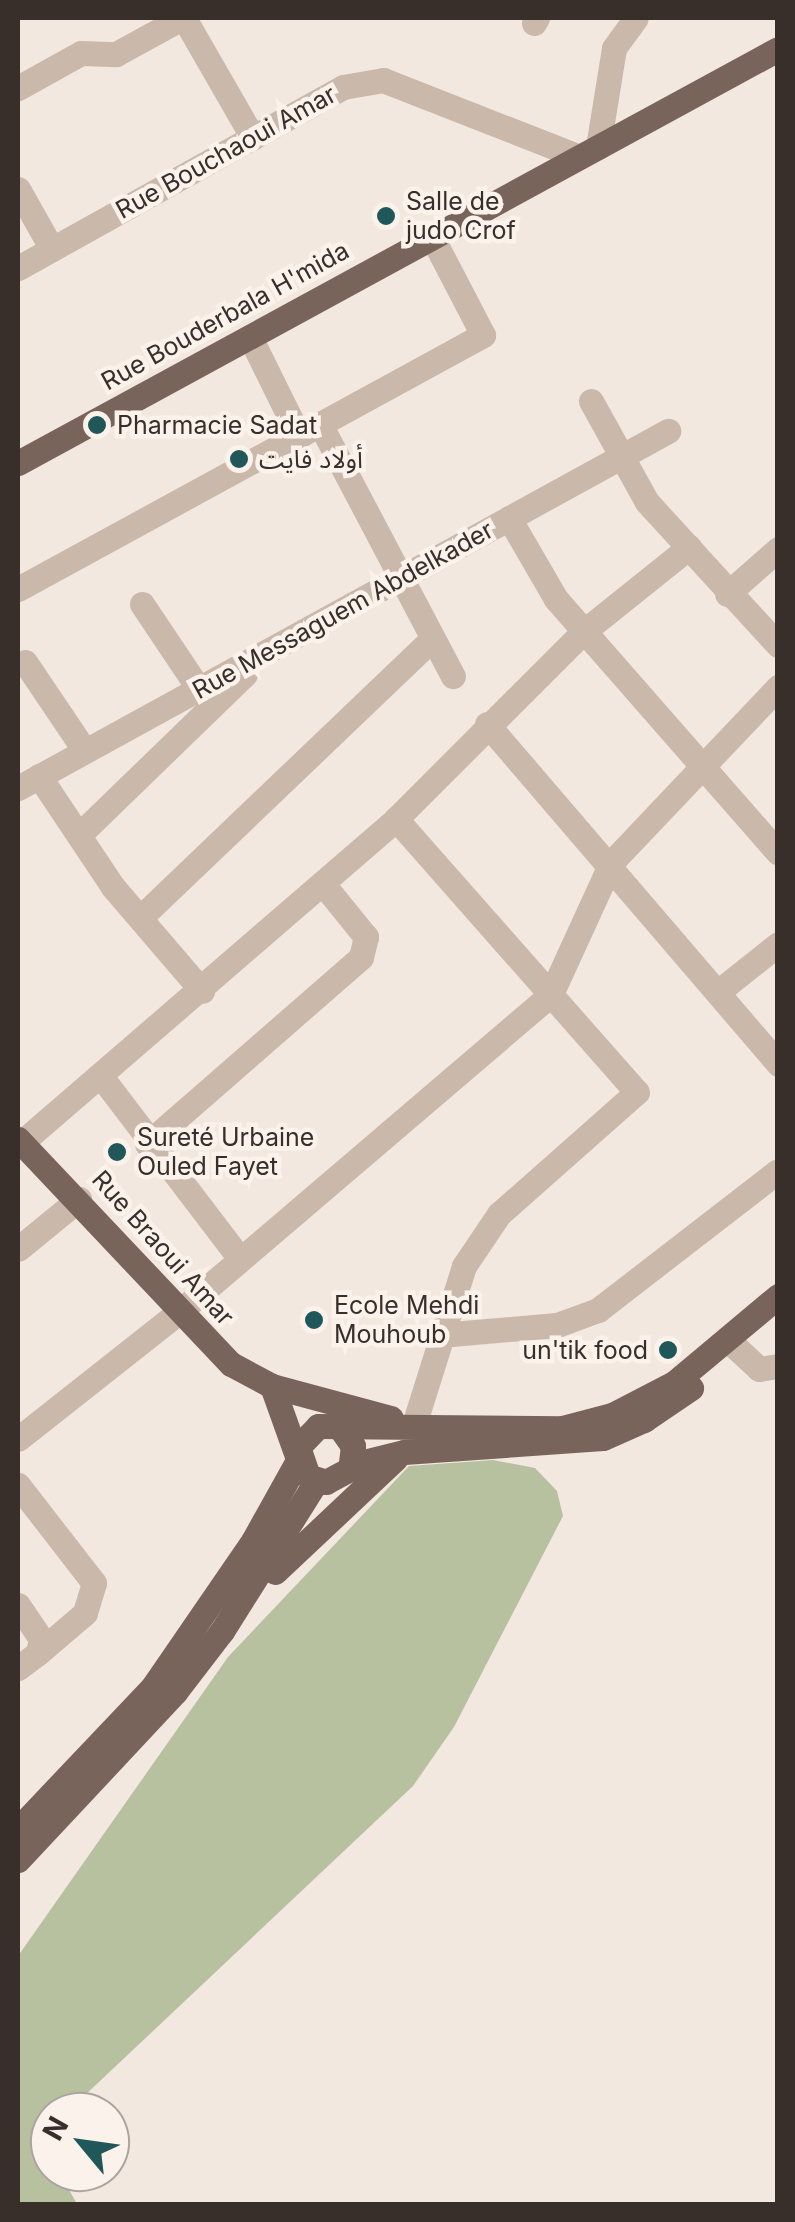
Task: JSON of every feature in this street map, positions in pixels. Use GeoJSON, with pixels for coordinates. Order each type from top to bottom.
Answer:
{"type":"FeatureCollection","features":[{"type":"Feature","properties":{"kind":"main road","name":"Rue Bouderbala H'mida"},"geometry":{"type":"LineString","coordinates":[[18,463],[432,237],[577,150],[778,49]]}},
{"type":"Feature","properties":{"kind":"main road","name":"Rue Braoui Amar"},"geometry":{"type":"LineString","coordinates":[[19,1141],[79,1199],[179,1312],[232,1364],[272,1386]]}},
{"type":"Feature","properties":{"kind":"main road"},"geometry":{"type":"LineString","coordinates":[[18,1829],[152,1688],[253,1541],[298,1459],[309,1430],[562,1428],[612,1414],[674,1383],[734,1346],[778,1296]]}},
{"type":"Feature","properties":{"kind":"main road"},"geometry":{"type":"LineString","coordinates":[[272,1386],[298,1459],[317,1480],[336,1480],[352,1464],[404,1452],[603,1438],[644,1420],[778,1314]]}},
{"type":"Feature","properties":{"kind":"main road"},"geometry":{"type":"LineString","coordinates":[[272,1386],[414,1421],[457,1426]]}},
{"type":"Feature","properties":{"kind":"main road"},"geometry":{"type":"LineString","coordinates":[[272,1386],[340,1428],[354,1446],[352,1464]]}},
{"type":"Feature","properties":{"kind":"main road"},"geometry":{"type":"LineString","coordinates":[[18,1860],[140,1735],[222,1631],[301,1546],[404,1452]]}},
{"type":"Feature","properties":{"kind":"main road"},"geometry":{"type":"LineString","coordinates":[[222,1631],[317,1480]]}},
{"type":"Feature","properties":{"kind":"street"},"geometry":{"type":"LineString","coordinates":[[18,88],[81,53],[116,54],[183,18],[253,138]]}},
{"type":"Feature","properties":{"kind":"street"},"geometry":{"type":"LineString","coordinates":[[577,150],[614,48],[631,19]]}},
{"type":"Feature","properties":{"kind":"street","name":"Rue Bouchaoui Amar"},"geometry":{"type":"LineString","coordinates":[[18,268],[343,87],[383,80],[577,150]]}},
{"type":"Feature","properties":{"kind":"street"},"geometry":{"type":"LineString","coordinates":[[18,188],[52,249]]}},
{"type":"Feature","properties":{"kind":"street"},"geometry":{"type":"LineString","coordinates":[[18,589],[483,335],[432,237]]}},
{"type":"Feature","properties":{"kind":"street"},"geometry":{"type":"LineString","coordinates":[[250,337],[453,676]]}},
{"type":"Feature","properties":{"kind":"street"},"geometry":{"type":"LineString","coordinates":[[591,401],[648,502],[778,645]]}},
{"type":"Feature","properties":{"kind":"street","name":"Rue Messaguem Abdelkader"},"geometry":{"type":"LineString","coordinates":[[28,782],[668,431]]}},
{"type":"Feature","properties":{"kind":"street"},"geometry":{"type":"LineString","coordinates":[[509,518],[583,632],[778,852]]}},
{"type":"Feature","properties":{"kind":"street"},"geometry":{"type":"LineString","coordinates":[[19,1141],[202,991],[323,884],[396,819],[583,632],[688,547]]}},
{"type":"Feature","properties":{"kind":"street"},"geometry":{"type":"LineString","coordinates":[[728,594],[778,549]]}},
{"type":"Feature","properties":{"kind":"street"},"geometry":{"type":"LineString","coordinates":[[142,604],[199,689]]}},
{"type":"Feature","properties":{"kind":"street"},"geometry":{"type":"LineString","coordinates":[[140,918],[432,640]]}},
{"type":"Feature","properties":{"kind":"street"},"geometry":{"type":"LineString","coordinates":[[78,835],[270,650]]}},
{"type":"Feature","properties":{"kind":"street"},"geometry":{"type":"LineString","coordinates":[[26,662],[85,751]]}},
{"type":"Feature","properties":{"kind":"street"},"geometry":{"type":"LineString","coordinates":[[18,1439],[179,1312],[551,994],[611,863],[778,687]]}},
{"type":"Feature","properties":{"kind":"street"},"geometry":{"type":"LineString","coordinates":[[488,724],[611,863],[778,1064]]}},
{"type":"Feature","properties":{"kind":"street"},"geometry":{"type":"LineString","coordinates":[[28,782],[78,835],[140,918],[202,991]]}},
{"type":"Feature","properties":{"kind":"street"},"geometry":{"type":"LineString","coordinates":[[396,819],[637,1092],[499,1214],[464,1266],[414,1421]]}},
{"type":"Feature","properties":{"kind":"street"},"geometry":{"type":"LineString","coordinates":[[147,1144],[368,947],[323,884]]}},
{"type":"Feature","properties":{"kind":"street"},"geometry":{"type":"LineString","coordinates":[[719,991],[778,944]]}},
{"type":"Feature","properties":{"kind":"street"},"geometry":{"type":"LineString","coordinates":[[100,1076],[147,1144],[240,1259]]}},
{"type":"Feature","properties":{"kind":"street"},"geometry":{"type":"LineString","coordinates":[[440,1335],[557,1325],[598,1310],[778,1171]]}},
{"type":"Feature","properties":{"kind":"street"},"geometry":{"type":"LineString","coordinates":[[18,1249],[79,1199]]}},
{"type":"Feature","properties":{"kind":"street"},"geometry":{"type":"LineString","coordinates":[[734,1346],[759,1369],[778,1366]]}},
{"type":"Feature","properties":{"kind":"street"},"geometry":{"type":"LineString","coordinates":[[18,1484],[94,1584],[85,1613],[28,1660]]}},
{"type":"Feature","properties":{"kind":"street"},"geometry":{"type":"LineString","coordinates":[[18,1605],[35,1626],[28,1660]]}},
{"type":"Feature","properties":{"kind":"green space"},"geometry":{"type":"Polygon","coordinates":[[[493,1460],[535,1468],[557,1491],[563,1516],[454,1727],[413,1786],[88,2092],[30,2092],[30,2192],[70,2192],[77,2204],[18,2204],[18,1956],[228,1657],[409,1466],[493,1460]]]}},
{"type":"Feature","properties":{"kind":"place","name":"Salle de judo Crof"},"geometry":{"type":"Point","coordinates":[386,216]}},
{"type":"Feature","properties":{"kind":"place","name":"Pharmacie Sadat"},"geometry":{"type":"Point","coordinates":[97,425]}},
{"type":"Feature","properties":{"kind":"place","name":"أولاد فايت"},"geometry":{"type":"Point","coordinates":[239,459]}},
{"type":"Feature","properties":{"kind":"place","name":"Sureté Urbaine Ouled Fayet"},"geometry":{"type":"Point","coordinates":[117,1152]}},
{"type":"Feature","properties":{"kind":"place","name":"Ecole Mehdi Mouhoub"},"geometry":{"type":"Point","coordinates":[314,1320]}},
{"type":"Feature","properties":{"kind":"place","name":"un'tik food"},"geometry":{"type":"Point","coordinates":[668,1350]}}]}
